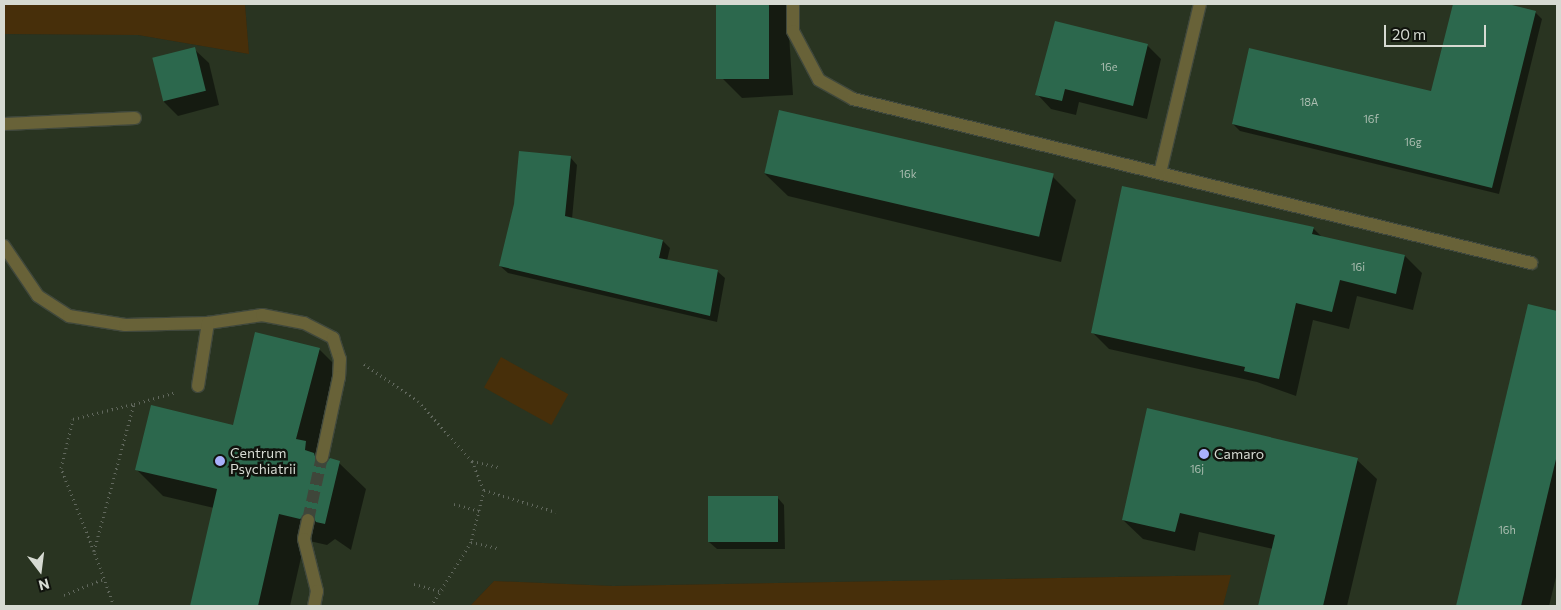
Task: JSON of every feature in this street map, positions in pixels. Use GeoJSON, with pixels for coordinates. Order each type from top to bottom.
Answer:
{"type":"FeatureCollection","features":[{"type":"Feature","properties":{"kind":"lane"},"geometry":{"type":"LineString","coordinates":[[793,4],[794,30],[819,80],[853,99],[1531,262]]}},
{"type":"Feature","properties":{"kind":"lane"},"geometry":{"type":"LineString","coordinates":[[1160,173],[1200,4]]}},
{"type":"Feature","properties":{"kind":"lane"},"geometry":{"type":"LineString","coordinates":[[4,124],[135,118]]}},
{"type":"Feature","properties":{"kind":"lane"},"geometry":{"type":"LineString","coordinates":[[4,246],[38,296],[69,316],[125,325],[208,323],[262,315],[304,322],[332,338],[340,359],[322,457]]}},
{"type":"Feature","properties":{"kind":"lane"},"geometry":{"type":"LineString","coordinates":[[198,386],[208,323]]}},
{"type":"Feature","properties":{"kind":"lane"},"geometry":{"type":"LineString","coordinates":[[308,520],[304,539],[317,591],[314,606]]}},
{"type":"Feature","properties":{"kind":"path"},"geometry":{"type":"LineString","coordinates":[[340,359],[354,358],[418,400],[472,461],[484,490],[481,511],[471,542],[443,592],[431,606]]}},
{"type":"Feature","properties":{"kind":"path"},"geometry":{"type":"LineString","coordinates":[[114,606],[61,468],[73,419],[198,386]]}},
{"type":"Feature","properties":{"kind":"path"},"geometry":{"type":"LineString","coordinates":[[94,551],[134,404]]}},
{"type":"Feature","properties":{"kind":"path"},"geometry":{"type":"LineString","coordinates":[[472,461],[499,467]]}},
{"type":"Feature","properties":{"kind":"path"},"geometry":{"type":"LineString","coordinates":[[484,490],[556,512]]}},
{"type":"Feature","properties":{"kind":"path"},"geometry":{"type":"LineString","coordinates":[[454,504],[481,511]]}},
{"type":"Feature","properties":{"kind":"path"},"geometry":{"type":"LineString","coordinates":[[471,542],[498,548]]}},
{"type":"Feature","properties":{"kind":"path"},"geometry":{"type":"LineString","coordinates":[[64,596],[103,579]]}},
{"type":"Feature","properties":{"kind":"path"},"geometry":{"type":"LineString","coordinates":[[414,584],[443,592]]}},
{"type":"Feature","properties":{"kind":"shaded area"},"geometry":{"type":"Polygon","coordinates":[[[4,4],[245,4],[249,54],[138,35],[4,34],[4,4]]]}},
{"type":"Feature","properties":{"kind":"shaded area"},"geometry":{"type":"Polygon","coordinates":[[[245,4],[1557,4],[1557,606],[1223,606],[1230,575],[613,586],[494,581],[470,606],[4,606],[4,34],[138,35],[249,54],[245,4]]]}},
{"type":"Feature","properties":{"kind":"shaded area"},"geometry":{"type":"Polygon","coordinates":[[[501,357],[568,394],[551,425],[484,388],[501,357]]]}},
{"type":"Feature","properties":{"kind":"shaded area"},"geometry":{"type":"Polygon","coordinates":[[[1231,575],[1223,606],[470,606],[494,581],[613,586],[1231,575]]]}},
{"type":"Feature","properties":{"kind":"building"},"geometry":{"type":"Polygon","coordinates":[[[716,4],[769,4],[769,79],[716,79],[716,4]]]}},
{"type":"Feature","properties":{"kind":"building"},"geometry":{"type":"Polygon","coordinates":[[[1453,4],[1508,4],[1536,11],[1492,188],[1232,124],[1249,48],[1431,91],[1453,4]]]}},
{"type":"Feature","properties":{"kind":"building"},"geometry":{"type":"Polygon","coordinates":[[[1055,21],[1148,44],[1133,106],[1065,89],[1062,101],[1035,95],[1055,21]]]}},
{"type":"Feature","properties":{"kind":"building"},"geometry":{"type":"Polygon","coordinates":[[[195,47],[206,91],[163,101],[152,58],[195,47]]]}},
{"type":"Feature","properties":{"kind":"building"},"geometry":{"type":"Polygon","coordinates":[[[779,110],[1054,173],[1039,237],[764,173],[779,110]]]}},
{"type":"Feature","properties":{"kind":"building"},"geometry":{"type":"Polygon","coordinates":[[[519,151],[571,156],[565,216],[663,240],[659,258],[718,270],[710,316],[499,266],[514,204],[519,151]]]}},
{"type":"Feature","properties":{"kind":"building"},"geometry":{"type":"Polygon","coordinates":[[[1122,186],[1314,227],[1312,234],[1405,255],[1396,294],[1340,280],[1332,312],[1296,303],[1279,379],[1244,371],[1245,367],[1091,333],[1122,186]]]}},
{"type":"Feature","properties":{"kind":"building"},"geometry":{"type":"Polygon","coordinates":[[[1528,304],[1557,311],[1557,455],[1521,606],[1456,606],[1528,304]]]}},
{"type":"Feature","properties":{"kind":"building","name":"Centrum Psychiatrii"},"geometry":{"type":"Polygon","coordinates":[[[255,332],[320,348],[296,439],[306,441],[305,450],[314,453],[317,463],[325,465],[330,458],[340,461],[325,524],[316,522],[310,512],[300,519],[279,514],[258,606],[190,606],[217,489],[135,470],[151,405],[233,425],[255,332]]]}},
{"type":"Feature","properties":{"kind":"building"},"geometry":{"type":"Polygon","coordinates":[[[1147,408],[1358,458],[1323,606],[1258,606],[1275,535],[1180,513],[1175,532],[1122,520],[1147,408]]]}},
{"type":"Feature","properties":{"kind":"building"},"geometry":{"type":"Polygon","coordinates":[[[708,496],[778,496],[778,542],[708,542],[708,496]]]}},
{"type":"Feature","properties":{"kind":"tunnel"},"geometry":{"type":"LineString","coordinates":[[308,520],[322,457]]}},
{"type":"Feature","properties":{"kind":"place","name":"Camaro"},"geometry":{"type":"Point","coordinates":[1204,454]}},
{"type":"Feature","properties":{"kind":"place","name":"Centrum Psychiatrii"},"geometry":{"type":"Point","coordinates":[220,461]}}]}
